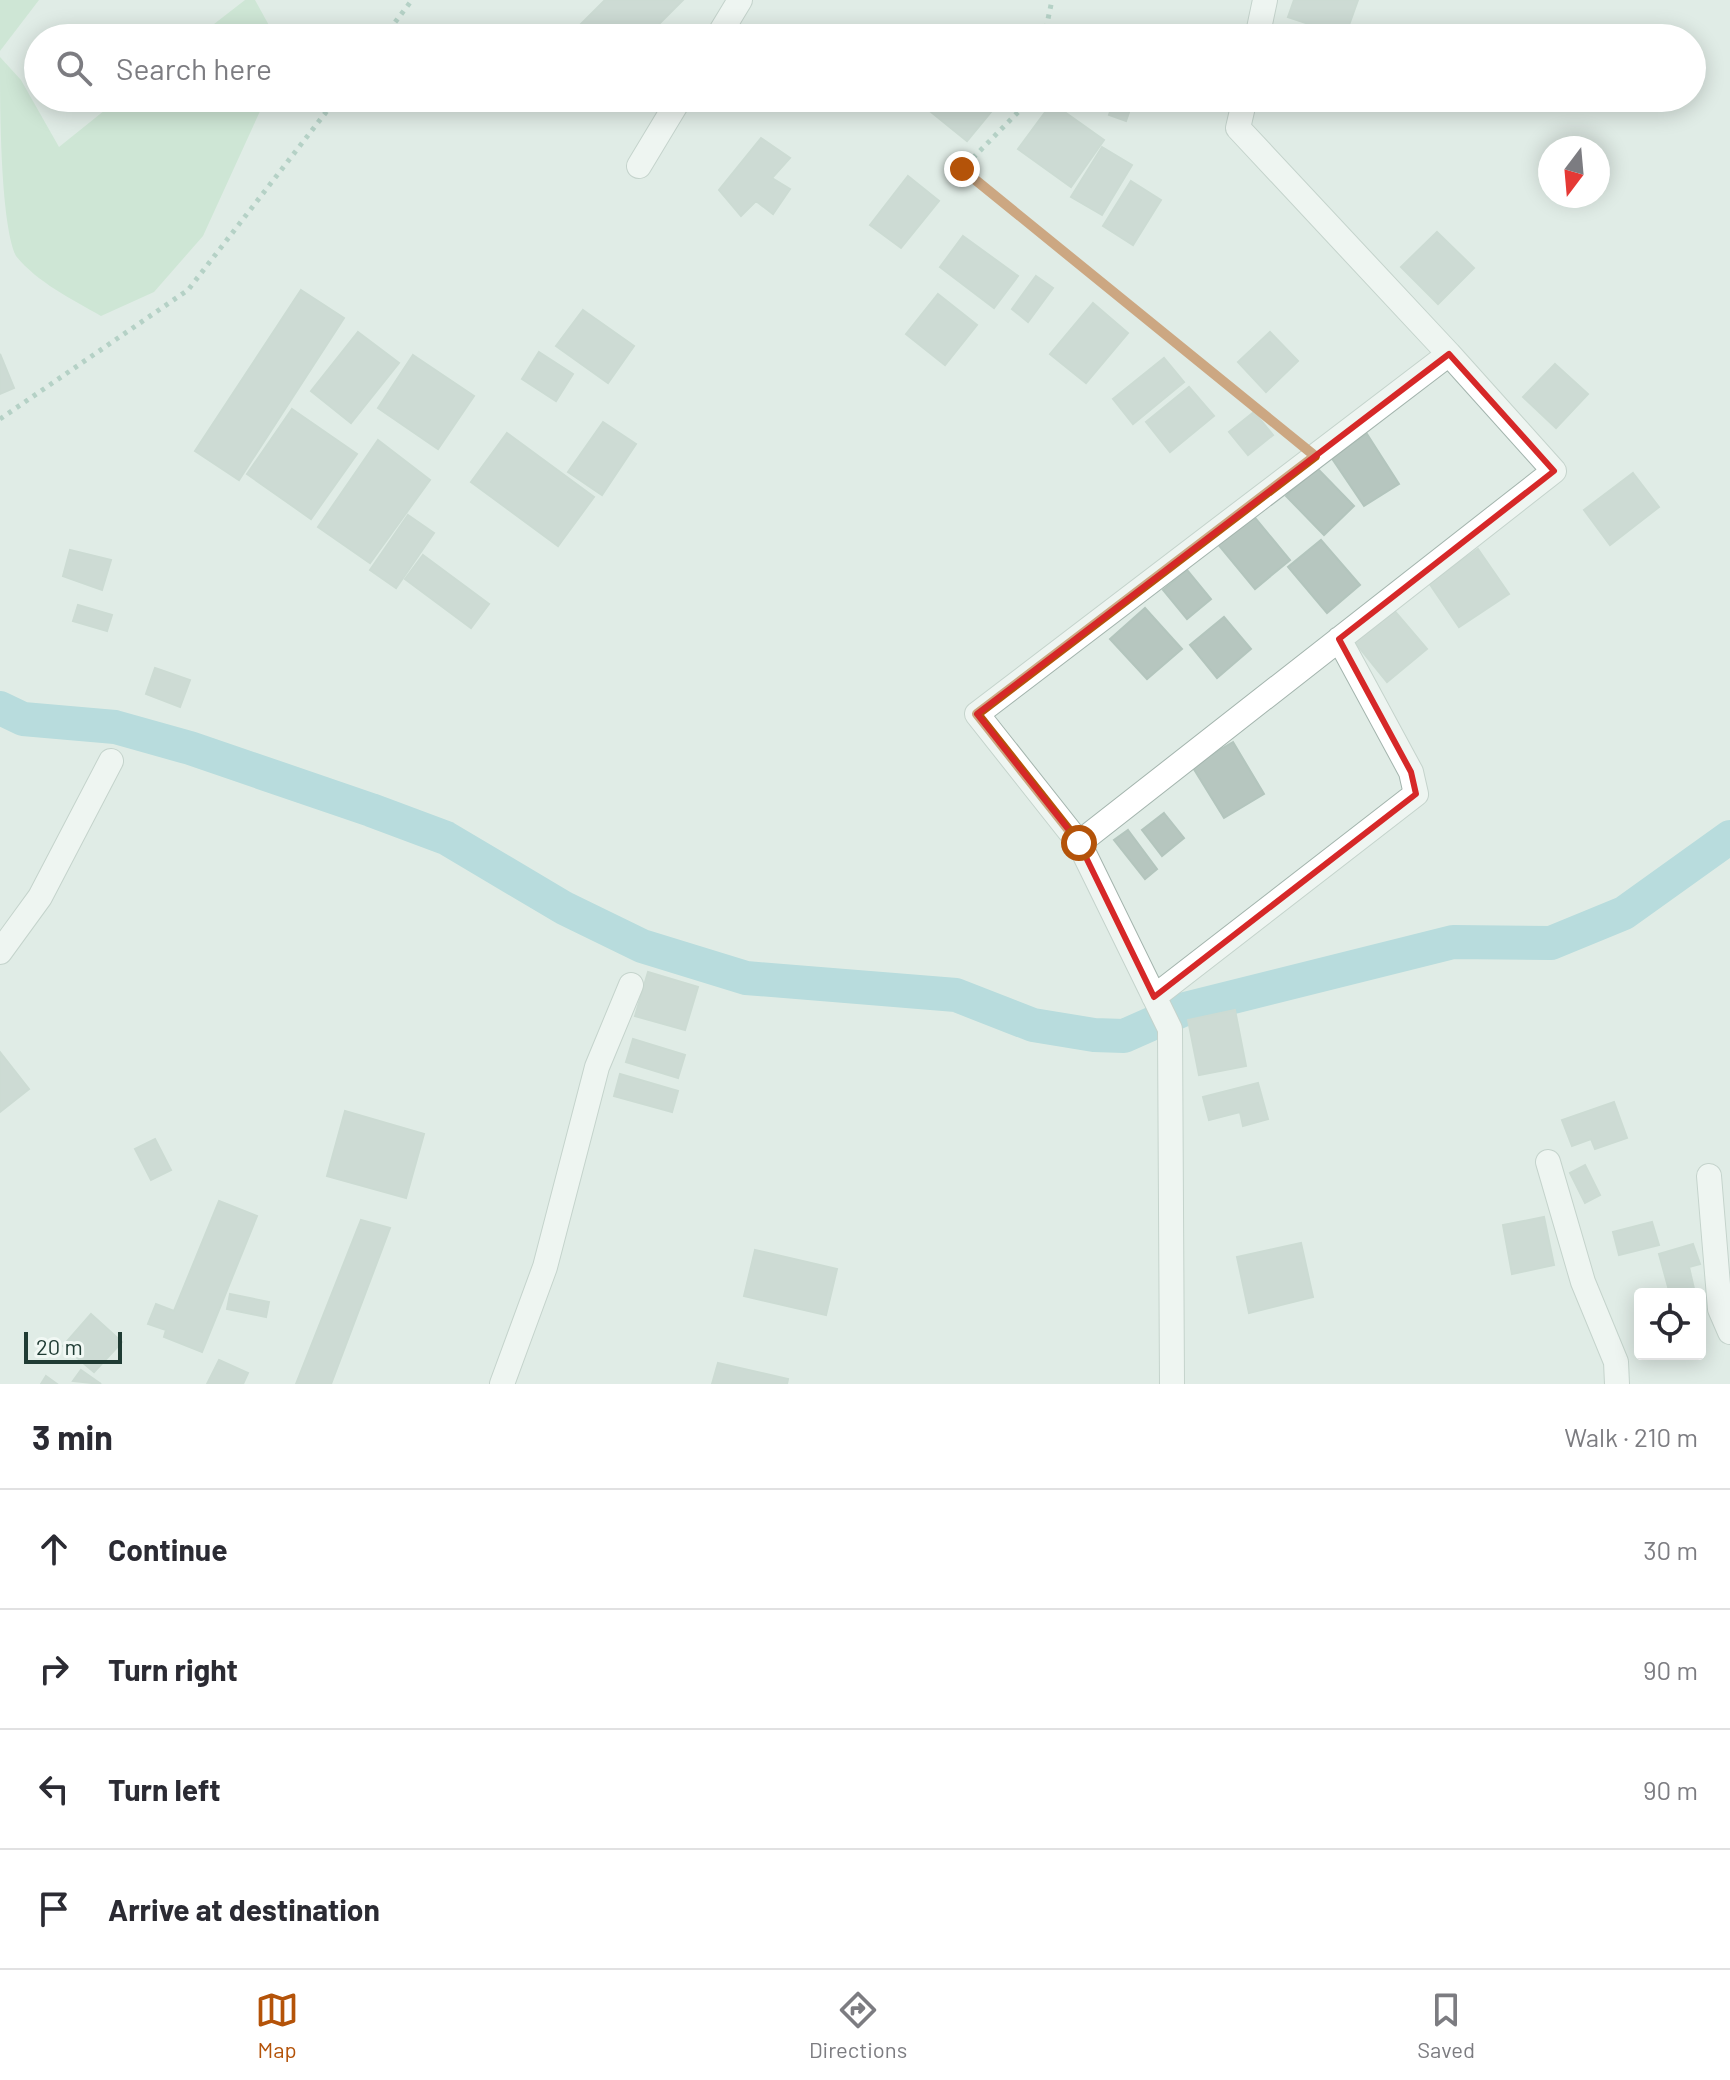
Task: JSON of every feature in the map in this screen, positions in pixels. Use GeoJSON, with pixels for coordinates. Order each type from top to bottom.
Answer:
{"type":"FeatureCollection","features":[{"type":"Feature","properties":{"kind":"street"},"geometry":{"type":"LineString","coordinates":[[725,24],[740,0]]}},
{"type":"Feature","properties":{"kind":"street"},"geometry":{"type":"LineString","coordinates":[[1260,24],[1265,0]]}},
{"type":"Feature","properties":{"kind":"street"},"geometry":{"type":"LineString","coordinates":[[639,166],[672,112]]}},
{"type":"Feature","properties":{"kind":"street"},"geometry":{"type":"LineString","coordinates":[[1079,843],[1554,471],[1238,128],[1242,112]]}},
{"type":"Feature","properties":{"kind":"street"},"geometry":{"type":"LineString","coordinates":[[1172,1384],[1170,1029],[1079,843],[977,714],[1449,354]]}},
{"type":"Feature","properties":{"kind":"street"},"geometry":{"type":"LineString","coordinates":[[1155,998],[1416,794],[1411,772],[1339,639]]}},
{"type":"Feature","properties":{"kind":"street"},"geometry":{"type":"LineString","coordinates":[[0,952],[40,897],[111,761]]}},
{"type":"Feature","properties":{"kind":"street"},"geometry":{"type":"LineString","coordinates":[[502,1384],[545,1267],[597,1067],[631,985]]}},
{"type":"Feature","properties":{"kind":"street"},"geometry":{"type":"LineString","coordinates":[[1548,1162],[1583,1282],[1616,1362],[1617,1384]]}},
{"type":"Feature","properties":{"kind":"street"},"geometry":{"type":"LineString","coordinates":[[1709,1176],[1720,1309],[1730,1332]]}},
{"type":"Feature","properties":{"kind":"path"},"geometry":{"type":"LineString","coordinates":[[394,24],[412,0]]}},
{"type":"Feature","properties":{"kind":"path"},"geometry":{"type":"LineString","coordinates":[[1047,24],[1052,0]]}},
{"type":"Feature","properties":{"kind":"path"},"geometry":{"type":"LineString","coordinates":[[0,419],[188,290],[326,112]]}},
{"type":"Feature","properties":{"kind":"path"},"geometry":{"type":"LineString","coordinates":[[1018,112],[962,169],[1315,456]]}},
{"type":"Feature","properties":{"kind":"highlighted area"},"geometry":{"type":"Polygon","coordinates":[[[1449,354],[1554,471],[1339,639],[1411,772],[1416,794],[1154,997],[1079,843],[977,714],[1449,354]]]}},
{"type":"Feature","properties":{"kind":"green space"},"geometry":{"type":"Polygon","coordinates":[[[0,0],[39,0],[0,51],[0,0]]]}},
{"type":"Feature","properties":{"kind":"green space"},"geometry":{"type":"Polygon","coordinates":[[[245,0],[255,0],[268,24],[214,24],[245,0]]]}},
{"type":"Feature","properties":{"kind":"green space"},"geometry":{"type":"Polygon","coordinates":[[[0,57],[24,85],[24,112],[39,112],[59,147],[103,112],[260,112],[203,236],[154,292],[101,316],[45,282],[16,256],[7,217],[0,57]]]}},
{"type":"Feature","properties":{"kind":"building"},"geometry":{"type":"Polygon","coordinates":[[[605,0],[683,0],[659,24],[581,24],[605,0]]]}},
{"type":"Feature","properties":{"kind":"building"},"geometry":{"type":"Polygon","coordinates":[[[1294,0],[1358,0],[1349,24],[1309,24],[1288,17],[1294,0]]]}},
{"type":"Feature","properties":{"kind":"building"},"geometry":{"type":"Polygon","coordinates":[[[931,112],[991,112],[967,141],[931,112]]]}},
{"type":"Feature","properties":{"kind":"building"},"geometry":{"type":"Polygon","coordinates":[[[1045,112],[1065,112],[1104,140],[1071,187],[1018,149],[1045,112]]]}},
{"type":"Feature","properties":{"kind":"building"},"geometry":{"type":"Polygon","coordinates":[[[1110,112],[1129,112],[1126,121],[1109,115],[1110,112]]]}},
{"type":"Feature","properties":{"kind":"building"},"geometry":{"type":"Polygon","coordinates":[[[761,138],[790,158],[772,178],[790,189],[773,214],[756,201],[741,216],[719,190],[761,138]]]}},
{"type":"Feature","properties":{"kind":"building"},"geometry":{"type":"Polygon","coordinates":[[[1102,147],[1132,165],[1102,215],[1071,197],[1102,147]]]}},
{"type":"Feature","properties":{"kind":"building"},"geometry":{"type":"Polygon","coordinates":[[[908,176],[939,201],[901,248],[870,225],[908,176]]]}},
{"type":"Feature","properties":{"kind":"building"},"geometry":{"type":"Polygon","coordinates":[[[1131,181],[1161,200],[1133,245],[1103,226],[1131,181]]]}},
{"type":"Feature","properties":{"kind":"building"},"geometry":{"type":"Polygon","coordinates":[[[1437,232],[1474,268],[1438,304],[1401,267],[1437,232]]]}},
{"type":"Feature","properties":{"kind":"building"},"geometry":{"type":"Polygon","coordinates":[[[963,236],[1018,276],[994,308],[940,267],[963,236]]]}},
{"type":"Feature","properties":{"kind":"building"},"geometry":{"type":"Polygon","coordinates":[[[1036,276],[1053,288],[1028,322],[1012,309],[1036,276]]]}},
{"type":"Feature","properties":{"kind":"building"},"geometry":{"type":"Polygon","coordinates":[[[301,290],[344,318],[239,480],[195,451],[301,290]]]}},
{"type":"Feature","properties":{"kind":"building"},"geometry":{"type":"Polygon","coordinates":[[[938,294],[977,325],[945,365],[906,334],[938,294]]]}},
{"type":"Feature","properties":{"kind":"building"},"geometry":{"type":"Polygon","coordinates":[[[1093,303],[1128,333],[1086,383],[1050,354],[1093,303]]]}},
{"type":"Feature","properties":{"kind":"building"},"geometry":{"type":"Polygon","coordinates":[[[583,310],[634,346],[608,383],[556,346],[583,310]]]}},
{"type":"Feature","properties":{"kind":"building"},"geometry":{"type":"Polygon","coordinates":[[[358,332],[399,363],[351,423],[311,391],[358,332]]]}},
{"type":"Feature","properties":{"kind":"building"},"geometry":{"type":"Polygon","coordinates":[[[1270,332],[1298,361],[1266,392],[1238,362],[1270,332]]]}},
{"type":"Feature","properties":{"kind":"building"},"geometry":{"type":"Polygon","coordinates":[[[539,352],[573,374],[556,401],[522,379],[539,352]]]}},
{"type":"Feature","properties":{"kind":"building"},"geometry":{"type":"Polygon","coordinates":[[[0,354],[14,388],[0,394],[0,354]]]}},
{"type":"Feature","properties":{"kind":"building"},"geometry":{"type":"Polygon","coordinates":[[[413,355],[474,396],[438,449],[378,408],[413,355]]]}},
{"type":"Feature","properties":{"kind":"building"},"geometry":{"type":"Polygon","coordinates":[[[1164,358],[1184,382],[1133,424],[1113,399],[1164,358]]]}},
{"type":"Feature","properties":{"kind":"building"},"geometry":{"type":"Polygon","coordinates":[[[1555,364],[1588,394],[1556,428],[1523,397],[1555,364]]]}},
{"type":"Feature","properties":{"kind":"building"},"geometry":{"type":"Polygon","coordinates":[[[1189,387],[1214,416],[1170,452],[1146,422],[1189,387]]]}},
{"type":"Feature","properties":{"kind":"building"},"geometry":{"type":"Polygon","coordinates":[[[292,409],[357,454],[311,519],[247,474],[292,409]]]}},
{"type":"Feature","properties":{"kind":"building"},"geometry":{"type":"Polygon","coordinates":[[[1254,412],[1273,435],[1248,455],[1229,432],[1254,412]]]}},
{"type":"Feature","properties":{"kind":"building"},"geometry":{"type":"Polygon","coordinates":[[[603,422],[636,444],[602,495],[568,472],[603,422]]]}},
{"type":"Feature","properties":{"kind":"building"},"geometry":{"type":"Polygon","coordinates":[[[507,433],[594,497],[558,546],[471,482],[507,433]]]}},
{"type":"Feature","properties":{"kind":"building"},"geometry":{"type":"Polygon","coordinates":[[[1367,434],[1399,484],[1364,506],[1331,457],[1367,434]]]}},
{"type":"Feature","properties":{"kind":"building"},"geometry":{"type":"Polygon","coordinates":[[[378,440],[430,480],[370,563],[318,527],[378,440]]]}},
{"type":"Feature","properties":{"kind":"building"},"geometry":{"type":"Polygon","coordinates":[[[1316,467],[1354,506],[1324,535],[1286,496],[1316,467]]]}},
{"type":"Feature","properties":{"kind":"building"},"geometry":{"type":"Polygon","coordinates":[[[1633,473],[1659,507],[1610,545],[1584,510],[1633,473]]]}},
{"type":"Feature","properties":{"kind":"building"},"geometry":{"type":"Polygon","coordinates":[[[1251,513],[1290,560],[1255,589],[1216,542],[1251,513]]]}},
{"type":"Feature","properties":{"kind":"building"},"geometry":{"type":"Polygon","coordinates":[[[408,515],[434,533],[396,588],[370,570],[408,515]]]}},
{"type":"Feature","properties":{"kind":"building"},"geometry":{"type":"Polygon","coordinates":[[[1321,540],[1360,585],[1327,613],[1288,567],[1321,540]]]}},
{"type":"Feature","properties":{"kind":"building"},"geometry":{"type":"Polygon","coordinates":[[[1478,549],[1509,594],[1459,627],[1429,583],[1478,549]]]}},
{"type":"Feature","properties":{"kind":"building"},"geometry":{"type":"Polygon","coordinates":[[[70,550],[111,560],[102,590],[63,576],[70,550]]]}},
{"type":"Feature","properties":{"kind":"building"},"geometry":{"type":"Polygon","coordinates":[[[423,555],[489,604],[471,628],[405,579],[423,555]]]}},
{"type":"Feature","properties":{"kind":"building"},"geometry":{"type":"Polygon","coordinates":[[[1187,570],[1211,599],[1187,619],[1163,590],[1187,570]]]}},
{"type":"Feature","properties":{"kind":"building"},"geometry":{"type":"Polygon","coordinates":[[[78,605],[112,615],[107,631],[73,621],[78,605]]]}},
{"type":"Feature","properties":{"kind":"building"},"geometry":{"type":"Polygon","coordinates":[[[1145,608],[1182,649],[1147,679],[1110,639],[1145,608]]]}},
{"type":"Feature","properties":{"kind":"building"},"geometry":{"type":"Polygon","coordinates":[[[1392,608],[1427,649],[1387,682],[1353,640],[1392,608]]]}},
{"type":"Feature","properties":{"kind":"building"},"geometry":{"type":"Polygon","coordinates":[[[1224,617],[1251,649],[1217,678],[1190,645],[1224,617]]]}},
{"type":"Feature","properties":{"kind":"building"},"geometry":{"type":"Polygon","coordinates":[[[155,668],[190,680],[180,707],[146,694],[155,668]]]}},
{"type":"Feature","properties":{"kind":"building"},"geometry":{"type":"Polygon","coordinates":[[[1233,742],[1264,794],[1224,818],[1192,766],[1233,742]]]}},
{"type":"Feature","properties":{"kind":"building"},"geometry":{"type":"Polygon","coordinates":[[[1164,813],[1184,838],[1162,856],[1142,830],[1164,813]]]}},
{"type":"Feature","properties":{"kind":"building"},"geometry":{"type":"Polygon","coordinates":[[[1128,830],[1157,869],[1145,879],[1114,840],[1128,830]]]}},
{"type":"Feature","properties":{"kind":"building"},"geometry":{"type":"Polygon","coordinates":[[[648,972],[698,987],[685,1030],[635,1016],[648,972]]]}},
{"type":"Feature","properties":{"kind":"building"},"geometry":{"type":"Polygon","coordinates":[[[1235,1010],[1246,1066],[1199,1075],[1188,1020],[1235,1010]]]}},
{"type":"Feature","properties":{"kind":"building"},"geometry":{"type":"Polygon","coordinates":[[[633,1039],[685,1055],[678,1078],[626,1062],[633,1039]]]}},
{"type":"Feature","properties":{"kind":"building"},"geometry":{"type":"Polygon","coordinates":[[[0,1052],[29,1089],[0,1112],[0,1052]]]}},
{"type":"Feature","properties":{"kind":"building"},"geometry":{"type":"Polygon","coordinates":[[[620,1074],[678,1091],[672,1112],[614,1096],[620,1074]]]}},
{"type":"Feature","properties":{"kind":"building"},"geometry":{"type":"Polygon","coordinates":[[[1258,1083],[1268,1119],[1243,1126],[1240,1112],[1209,1120],[1203,1097],[1258,1083]]]}},
{"type":"Feature","properties":{"kind":"building"},"geometry":{"type":"Polygon","coordinates":[[[1614,1102],[1627,1138],[1595,1149],[1591,1139],[1572,1146],[1562,1120],[1614,1102]]]}},
{"type":"Feature","properties":{"kind":"building"},"geometry":{"type":"Polygon","coordinates":[[[345,1111],[424,1134],[406,1198],[327,1176],[345,1111]]]}},
{"type":"Feature","properties":{"kind":"building"},"geometry":{"type":"Polygon","coordinates":[[[155,1139],[171,1170],[151,1180],[135,1149],[155,1139]]]}},
{"type":"Feature","properties":{"kind":"building"},"geometry":{"type":"Polygon","coordinates":[[[1585,1165],[1600,1195],[1585,1203],[1570,1173],[1585,1165]]]}},
{"type":"Feature","properties":{"kind":"building"},"geometry":{"type":"Polygon","coordinates":[[[219,1201],[257,1216],[202,1352],[164,1337],[166,1330],[148,1324],[156,1304],[174,1311],[219,1201]]]}},
{"type":"Feature","properties":{"kind":"building"},"geometry":{"type":"Polygon","coordinates":[[[1544,1217],[1554,1265],[1512,1274],[1503,1225],[1544,1217]]]}},
{"type":"Feature","properties":{"kind":"building"},"geometry":{"type":"Polygon","coordinates":[[[361,1220],[390,1228],[331,1384],[296,1384],[361,1220]]]}},
{"type":"Feature","properties":{"kind":"building"},"geometry":{"type":"Polygon","coordinates":[[[1652,1222],[1659,1245],[1619,1255],[1613,1232],[1652,1222]]]}},
{"type":"Feature","properties":{"kind":"building"},"geometry":{"type":"Polygon","coordinates":[[[1301,1243],[1313,1297],[1249,1313],[1237,1257],[1301,1243]]]}},
{"type":"Feature","properties":{"kind":"building"},"geometry":{"type":"Polygon","coordinates":[[[1693,1244],[1700,1264],[1689,1267],[1694,1288],[1668,1288],[1659,1254],[1693,1244]]]}},
{"type":"Feature","properties":{"kind":"building"},"geometry":{"type":"Polygon","coordinates":[[[755,1250],[837,1269],[826,1315],[744,1296],[755,1250]]]}},
{"type":"Feature","properties":{"kind":"building"},"geometry":{"type":"Polygon","coordinates":[[[230,1294],[269,1302],[266,1317],[227,1309],[230,1294]]]}},
{"type":"Feature","properties":{"kind":"building"},"geometry":{"type":"Polygon","coordinates":[[[91,1314],[122,1342],[94,1372],[63,1346],[91,1314]]]}},
{"type":"Feature","properties":{"kind":"building"},"geometry":{"type":"Polygon","coordinates":[[[219,1360],[248,1373],[243,1384],[207,1384],[219,1360]]]}},
{"type":"Feature","properties":{"kind":"building"},"geometry":{"type":"Polygon","coordinates":[[[718,1363],[788,1379],[787,1384],[712,1384],[718,1363]]]}},
{"type":"Feature","properties":{"kind":"building"},"geometry":{"type":"Polygon","coordinates":[[[81,1370],[101,1384],[73,1381],[81,1370]]]}},
{"type":"Feature","properties":{"kind":"building"},"geometry":{"type":"Polygon","coordinates":[[[46,1376],[57,1384],[41,1384],[46,1376]]]}},
{"type":"Feature","properties":{"kind":"waterway"},"geometry":{"type":"LineString","coordinates":[[0,708],[23,719],[115,727],[190,748],[371,810],[446,838],[564,908],[642,946],[746,978],[956,995],[1033,1025],[1094,1035],[1124,1036],[1185,1009],[1453,942],[1551,943],[1624,913],[1730,837]]}},
{"type":"Feature","properties":{"kind":"route"},"geometry":{"type":"LineString","coordinates":[[962,169],[1315,456],[977,714],[1079,843]]}}]}
